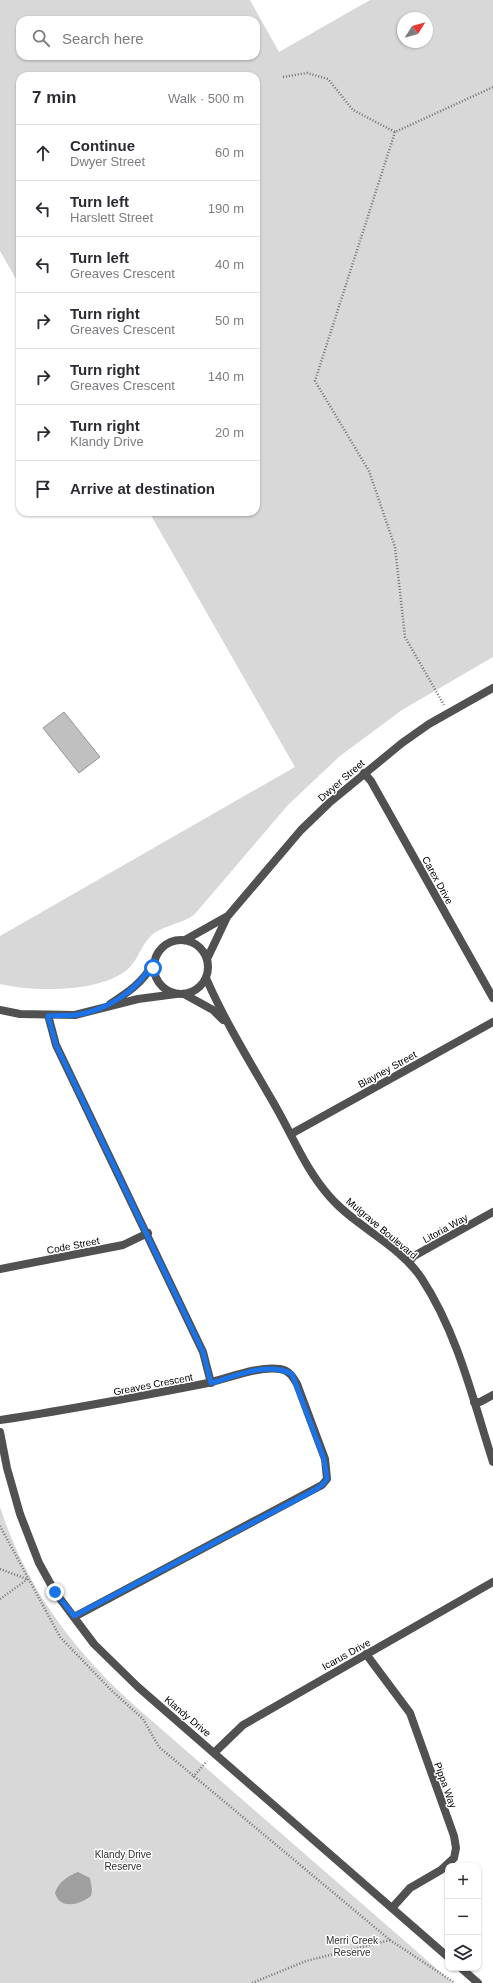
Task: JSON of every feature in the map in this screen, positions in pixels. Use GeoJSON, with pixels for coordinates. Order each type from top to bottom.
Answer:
{"type":"FeatureCollection","features":[{"type":"Feature","properties":{"kind":"street","name":"Dwyer Street"},"geometry":{"type":"LineString","coordinates":[[207,959],[227,917],[301,830],[364,773],[429,724],[493,688]]}},
{"type":"Feature","properties":{"kind":"street","name":"Carex Drive"},"geometry":{"type":"LineString","coordinates":[[364,773],[371,781],[493,998]]}},
{"type":"Feature","properties":{"kind":"street","name":"Dwyer Street"},"geometry":{"type":"LineString","coordinates":[[185,940],[227,917]]}},
{"type":"Feature","properties":{"kind":"street"},"geometry":{"type":"LineString","coordinates":[[0,1010],[20,1014],[48,1016],[76,1015],[138,999],[180,994],[197,990],[206,978],[208,972],[207,959],[199,946],[185,940],[168,943],[159,950],[148,973],[134,988],[106,1007]]}},
{"type":"Feature","properties":{"kind":"street"},"geometry":{"type":"LineString","coordinates":[[154,961],[153,968],[162,988],[180,994]]}},
{"type":"Feature","properties":{"kind":"street","name":"Mulgrave Boulevard"},"geometry":{"type":"LineString","coordinates":[[206,978],[228,1025],[291,1134],[309,1170],[330,1198],[355,1220],[409,1262],[425,1283],[447,1325],[460,1357],[493,1462]]}},
{"type":"Feature","properties":{"kind":"street","name":"Mulgrave Boulevard"},"geometry":{"type":"LineString","coordinates":[[180,994],[212,1010],[228,1025]]}},
{"type":"Feature","properties":{"kind":"street"},"geometry":{"type":"LineString","coordinates":[[48,1016],[56,1045],[148,1233],[203,1352],[211,1383]]}},
{"type":"Feature","properties":{"kind":"street","name":"Blayney Street"},"geometry":{"type":"LineString","coordinates":[[291,1134],[493,1022]]}},
{"type":"Feature","properties":{"kind":"street","name":"Litoria Way"},"geometry":{"type":"LineString","coordinates":[[409,1262],[414,1256],[493,1212]]}},
{"type":"Feature","properties":{"kind":"street","name":"Code Street"},"geometry":{"type":"LineString","coordinates":[[0,1269],[124,1245],[148,1233]]}},
{"type":"Feature","properties":{"kind":"street","name":"Greaves Crescent"},"geometry":{"type":"LineString","coordinates":[[0,1420],[83,1408],[211,1383],[267,1368],[282,1369],[292,1374],[324,1459],[327,1479],[322,1485],[74,1616]]}},
{"type":"Feature","properties":{"kind":"street"},"geometry":{"type":"LineString","coordinates":[[474,1402],[480,1402],[493,1394]]}},
{"type":"Feature","properties":{"kind":"street","name":"Klandy Drive"},"geometry":{"type":"LineString","coordinates":[[0,1432],[3,1468],[39,1562],[55,1592],[94,1644],[138,1687],[215,1752],[445,1954]]}},
{"type":"Feature","properties":{"kind":"street","name":"Icarus Drive"},"geometry":{"type":"LineString","coordinates":[[215,1752],[243,1725],[493,1582]]}},
{"type":"Feature","properties":{"kind":"street","name":"Pippa Way"},"geometry":{"type":"LineString","coordinates":[[366,1654],[410,1713],[454,1836],[456,1848],[454,1858],[410,1888],[392,1908]]}},
{"type":"Feature","properties":{"kind":"street"},"geometry":{"type":"LineString","coordinates":[[464,1971],[478,1983]]}},
{"type":"Feature","properties":{"kind":"path"},"geometry":{"type":"LineString","coordinates":[[283,77],[308,73],[328,78],[353,110],[395,132]]}},
{"type":"Feature","properties":{"kind":"path"},"geometry":{"type":"LineString","coordinates":[[449,714],[405,637],[395,547],[369,471],[315,381],[395,132],[493,87]]}},
{"type":"Feature","properties":{"kind":"path"},"geometry":{"type":"LineString","coordinates":[[0,1526],[60,1637],[111,1690],[143,1719],[159,1747],[390,1940],[455,1983]]}},
{"type":"Feature","properties":{"kind":"path"},"geometry":{"type":"LineString","coordinates":[[0,1569],[28,1579]]}},
{"type":"Feature","properties":{"kind":"path"},"geometry":{"type":"LineString","coordinates":[[0,1599],[28,1579]]}},
{"type":"Feature","properties":{"kind":"path"},"geometry":{"type":"LineString","coordinates":[[194,1777],[215,1752]]}},
{"type":"Feature","properties":{"kind":"path"},"geometry":{"type":"LineString","coordinates":[[252,1983],[306,1961],[390,1940]]}},
{"type":"Feature","properties":{"kind":"green space"},"geometry":{"type":"Polygon","coordinates":[[[0,0],[250,0],[259,16],[16,16],[16,60],[260,60],[260,18],[279,52],[370,0],[493,0],[493,657],[402,710],[340,756],[288,805],[194,915],[163,928],[153,934],[128,969],[116,977],[101,983],[48,989],[14,987],[0,984],[0,936],[295,767],[151,516],[260,516],[260,72],[16,72],[16,279],[0,251],[0,0]]]}},
{"type":"Feature","properties":{"kind":"green space","name":"Klandy Drive Reserve"},"geometry":{"type":"Polygon","coordinates":[[[0,1507],[11,1537],[38,1591],[72,1640],[92,1663],[136,1707],[453,1983],[0,1983],[0,1507]]]}},
{"type":"Feature","properties":{"kind":"shaded area"},"geometry":{"type":"Polygon","coordinates":[[[78,1872],[90,1878],[92,1890],[91,1896],[81,1902],[65,1904],[57,1898],[55,1893],[56,1889],[64,1880],[78,1872]]]}},
{"type":"Feature","properties":{"kind":"building"},"geometry":{"type":"Polygon","coordinates":[[[64,712],[100,757],[79,773],[43,728],[64,712]]]}},
{"type":"Feature","properties":{"kind":"route"},"geometry":{"type":"LineString","coordinates":[[55,1592],[74,1616],[313,1491],[322,1485],[327,1479],[324,1459],[292,1374],[282,1369],[267,1368],[211,1383],[203,1352],[148,1233],[56,1045],[48,1016],[76,1015],[106,1007],[134,988],[148,973],[154,961],[153,968]]}},
{"type":"Feature","properties":{"kind":"park label","name":"Merri Creek Reserve"},"geometry":{"type":"Point","coordinates":[352,1946]}}]}
